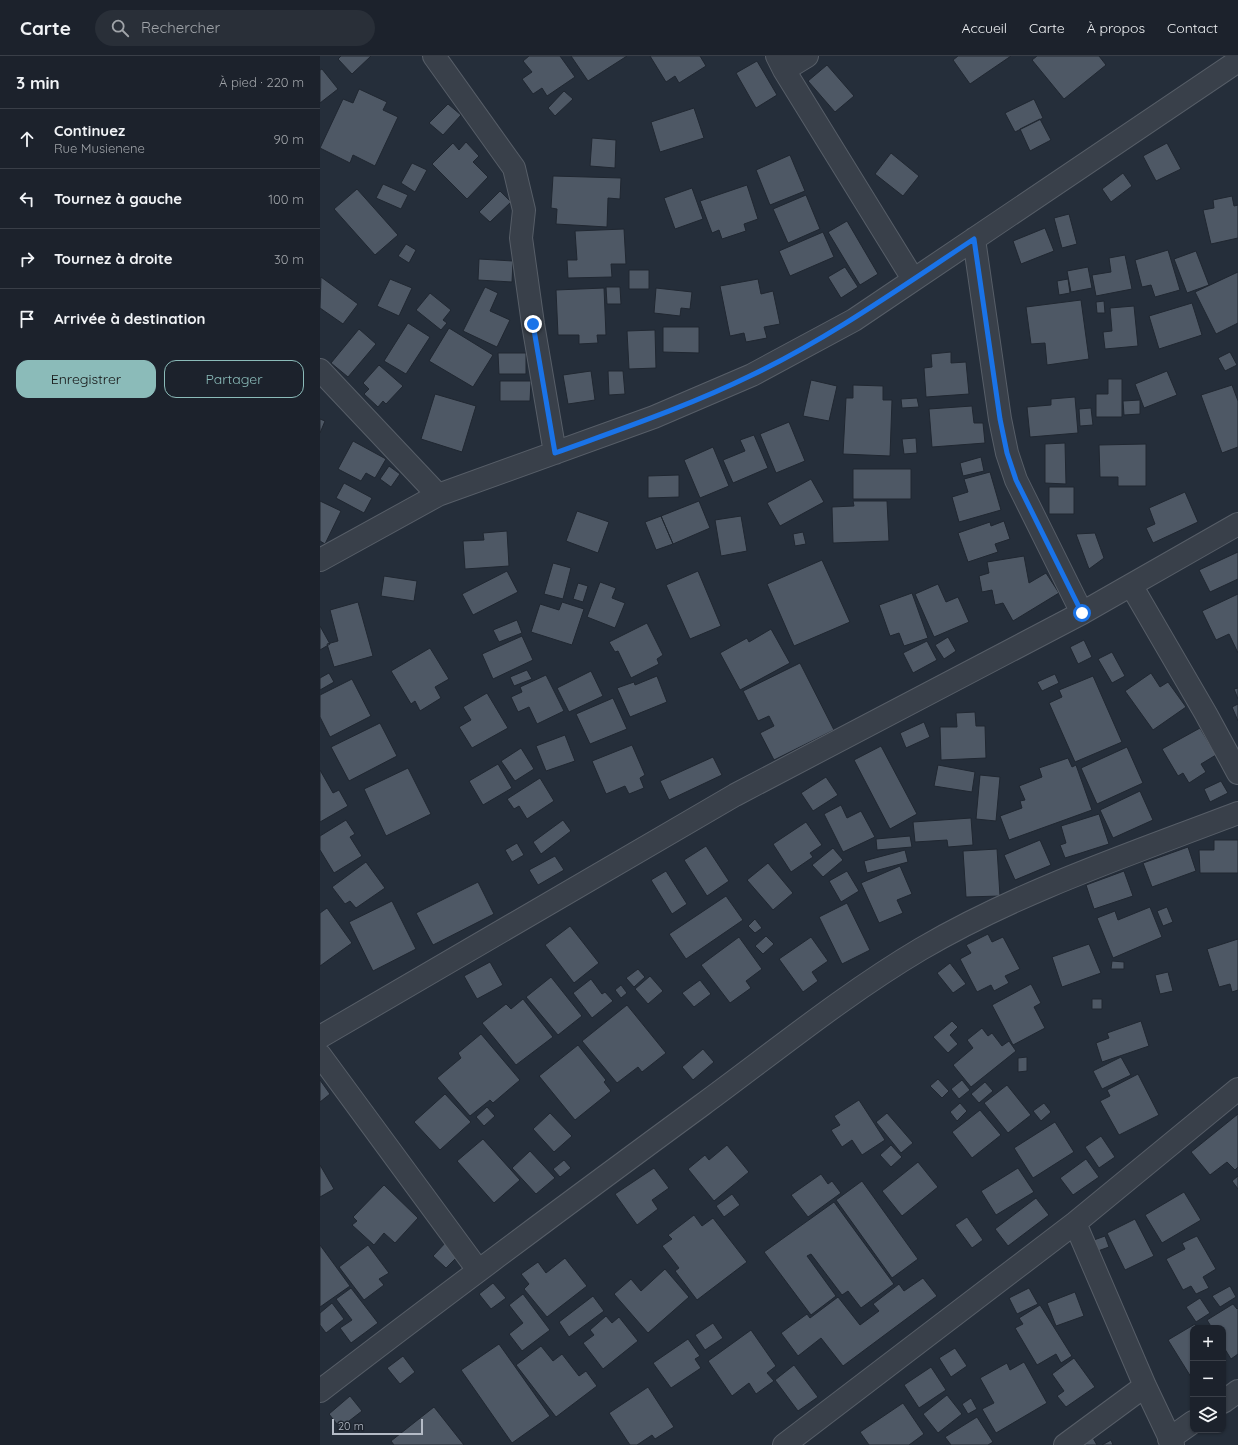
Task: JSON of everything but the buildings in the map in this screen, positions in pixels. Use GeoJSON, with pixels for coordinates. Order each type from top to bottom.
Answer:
{"type":"FeatureCollection","features":[{"type":"Feature","properties":{"kind":"street"},"geometry":{"type":"LineString","coordinates":[[434,56],[514,168],[524,210],[521,238],[533,324],[555,453]]}},
{"type":"Feature","properties":{"kind":"street"},"geometry":{"type":"LineString","coordinates":[[807,56],[780,63],[913,279]]}},
{"type":"Feature","properties":{"kind":"street"},"geometry":{"type":"LineString","coordinates":[[320,560],[438,496],[654,417],[752,375],[854,320],[1238,61]]}},
{"type":"Feature","properties":{"kind":"street"},"geometry":{"type":"LineString","coordinates":[[974,239],[1000,419],[1007,453],[1016,480],[1082,613]]}},
{"type":"Feature","properties":{"kind":"street"},"geometry":{"type":"LineString","coordinates":[[320,370],[438,496]]}},
{"type":"Feature","properties":{"kind":"street"},"geometry":{"type":"LineString","coordinates":[[320,1037],[735,795],[1082,613],[1238,524]]}},
{"type":"Feature","properties":{"kind":"street"},"geometry":{"type":"LineString","coordinates":[[1131,585],[1206,714],[1238,773]]}},
{"type":"Feature","properties":{"kind":"street"},"geometry":{"type":"LineString","coordinates":[[320,1391],[478,1270],[815,1022],[866,985],[921,949],[979,918],[1035,892],[1090,869],[1238,813]]}},
{"type":"Feature","properties":{"kind":"street"},"geometry":{"type":"LineString","coordinates":[[320,1055],[478,1270]]}},
{"type":"Feature","properties":{"kind":"street"},"geometry":{"type":"LineString","coordinates":[[784,1445],[1075,1223],[1238,1089]]}},
{"type":"Feature","properties":{"kind":"street"},"geometry":{"type":"LineString","coordinates":[[1075,1223],[1145,1386],[1171,1442],[1190,1425]]}},
{"type":"Feature","properties":{"kind":"street"},"geometry":{"type":"LineString","coordinates":[[1065,1445],[1145,1386]]}},
{"type":"Feature","properties":{"kind":"street"},"geometry":{"type":"LineString","coordinates":[[1226,1400],[1238,1391]]}},
{"type":"Feature","properties":{"kind":"route"},"geometry":{"type":"LineString","coordinates":[[533,324],[555,453],[654,417],[752,375],[854,320],[974,239],[1000,419],[1007,453],[1016,480],[1082,613]]}}]}
